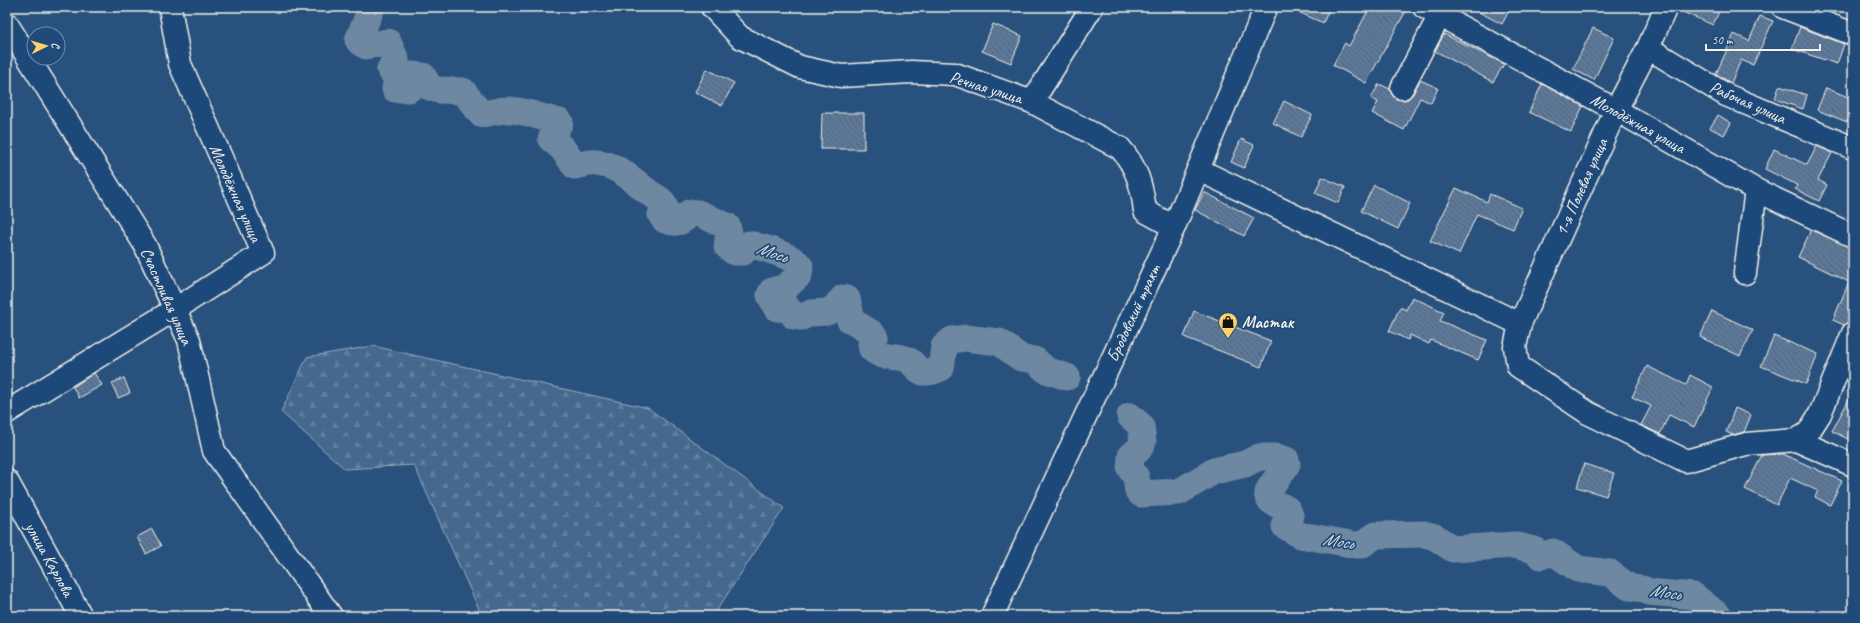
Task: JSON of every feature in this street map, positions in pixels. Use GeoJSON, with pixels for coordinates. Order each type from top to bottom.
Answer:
{"type":"FeatureCollection","features":[{"type":"Feature","properties":{"kind":"street","name":"Молодёжная улица"},"geometry":{"type":"LineString","coordinates":[[7,412],[174,310],[263,253],[180,64],[170,7]]}},
{"type":"Feature","properties":{"kind":"street","name":"Речная улица"},"geometry":{"type":"LineString","coordinates":[[712,7],[740,37],[800,67],[841,76],[910,72],[955,74],[1032,102],[1120,148],[1129,158],[1135,169],[1140,182],[1145,211],[1174,226]]}},
{"type":"Feature","properties":{"kind":"street"},"geometry":{"type":"LineString","coordinates":[[1032,102],[1092,7]]}},
{"type":"Feature","properties":{"kind":"street","name":"Бродовский тракт"},"geometry":{"type":"LineString","coordinates":[[992,616],[1174,226],[1199,170],[1266,7]]}},
{"type":"Feature","properties":{"kind":"street","name":"1-я Полевая улица"},"geometry":{"type":"LineString","coordinates":[[1666,7],[1648,48],[1616,110],[1520,324],[1515,347],[1518,366],[1588,412],[1686,461],[1746,444],[1796,440]]}},
{"type":"Feature","properties":{"kind":"street"},"geometry":{"type":"LineString","coordinates":[[1783,7],[1853,34]]}},
{"type":"Feature","properties":{"kind":"street","name":"Молодёжная улица"},"geometry":{"type":"LineString","coordinates":[[1436,10],[1756,190],[1853,236]]}},
{"type":"Feature","properties":{"kind":"street"},"geometry":{"type":"LineString","coordinates":[[1402,88],[1436,10]]}},
{"type":"Feature","properties":{"kind":"street","name":"Счастливая улица"},"geometry":{"type":"LineString","coordinates":[[7,24],[145,245],[189,340],[214,451],[331,616]]}},
{"type":"Feature","properties":{"kind":"street","name":"Рабочая улица"},"geometry":{"type":"LineString","coordinates":[[1648,48],[1726,95],[1853,148]]}},
{"type":"Feature","properties":{"kind":"street"},"geometry":{"type":"LineString","coordinates":[[1199,170],[1520,324]]}},
{"type":"Feature","properties":{"kind":"street"},"geometry":{"type":"LineString","coordinates":[[1745,274],[1756,190]]}},
{"type":"Feature","properties":{"kind":"street"},"geometry":{"type":"LineString","coordinates":[[1796,440],[1808,433],[1820,414],[1853,333]]}},
{"type":"Feature","properties":{"kind":"street"},"geometry":{"type":"LineString","coordinates":[[1796,440],[1853,465]]}},
{"type":"Feature","properties":{"kind":"street","name":"улица Карлова"},"geometry":{"type":"LineString","coordinates":[[7,481],[81,616]]}},
{"type":"Feature","properties":{"kind":"green space"},"geometry":{"type":"Polygon","coordinates":[[[373,346],[648,408],[784,508],[713,616],[482,616],[414,465],[345,469],[281,412],[307,357],[373,346]]]}},
{"type":"Feature","properties":{"kind":"building"},"geometry":{"type":"Polygon","coordinates":[[[1287,7],[1330,7],[1323,23],[1287,7]]]}},
{"type":"Feature","properties":{"kind":"building"},"geometry":{"type":"Polygon","coordinates":[[[1370,7],[1408,7],[1366,83],[1333,65],[1345,43],[1349,46],[1370,7]]]}},
{"type":"Feature","properties":{"kind":"building"},"geometry":{"type":"Polygon","coordinates":[[[1469,7],[1511,7],[1502,24],[1469,7]]]}},
{"type":"Feature","properties":{"kind":"building"},"geometry":{"type":"Polygon","coordinates":[[[1678,7],[1721,7],[1713,25],[1678,10],[1678,7]]]}},
{"type":"Feature","properties":{"kind":"building"},"geometry":{"type":"Polygon","coordinates":[[[1760,16],[1773,21],[1753,65],[1741,60],[1731,83],[1716,74],[1734,34],[1749,41],[1760,16]]]}},
{"type":"Feature","properties":{"kind":"building"},"geometry":{"type":"Polygon","coordinates":[[[993,24],[1022,36],[1011,63],[982,51],[993,24]]]}},
{"type":"Feature","properties":{"kind":"building"},"geometry":{"type":"Polygon","coordinates":[[[1800,27],[1844,44],[1837,64],[1792,49],[1800,27]]]}},
{"type":"Feature","properties":{"kind":"building"},"geometry":{"type":"Polygon","coordinates":[[[1593,28],[1614,38],[1594,80],[1573,69],[1593,28]]]}},
{"type":"Feature","properties":{"kind":"building"},"geometry":{"type":"Polygon","coordinates":[[[1444,34],[1504,64],[1493,82],[1435,51],[1444,34]]]}},
{"type":"Feature","properties":{"kind":"building"},"geometry":{"type":"Polygon","coordinates":[[[707,69],[734,83],[722,106],[695,92],[707,69]]]}},
{"type":"Feature","properties":{"kind":"building"},"geometry":{"type":"Polygon","coordinates":[[[1420,80],[1438,88],[1431,103],[1420,98],[1404,130],[1372,113],[1378,102],[1371,98],[1379,84],[1390,89],[1392,95],[1396,99],[1403,100],[1408,99],[1413,94],[1420,80]]]}},
{"type":"Feature","properties":{"kind":"building"},"geometry":{"type":"Polygon","coordinates":[[[1542,84],[1583,106],[1571,132],[1529,112],[1542,84]]]}},
{"type":"Feature","properties":{"kind":"building"},"geometry":{"type":"Polygon","coordinates":[[[1779,86],[1807,95],[1803,109],[1775,99],[1779,86]]]}},
{"type":"Feature","properties":{"kind":"building"},"geometry":{"type":"Polygon","coordinates":[[[1826,88],[1853,99],[1853,108],[1847,122],[1817,110],[1826,88]]]}},
{"type":"Feature","properties":{"kind":"building"},"geometry":{"type":"Polygon","coordinates":[[[1284,101],[1312,115],[1301,137],[1273,123],[1284,101]]]}},
{"type":"Feature","properties":{"kind":"building"},"geometry":{"type":"Polygon","coordinates":[[[822,113],[864,113],[864,149],[821,149],[822,113]]]}},
{"type":"Feature","properties":{"kind":"building"},"geometry":{"type":"Polygon","coordinates":[[[1718,115],[1731,123],[1724,135],[1710,128],[1718,115]]]}},
{"type":"Feature","properties":{"kind":"building"},"geometry":{"type":"Polygon","coordinates":[[[1241,139],[1254,145],[1244,168],[1231,162],[1241,139]]]}},
{"type":"Feature","properties":{"kind":"building"},"geometry":{"type":"Polygon","coordinates":[[[1817,146],[1832,153],[1818,180],[1827,185],[1819,201],[1795,189],[1797,185],[1765,169],[1774,149],[1807,165],[1817,146]]]}},
{"type":"Feature","properties":{"kind":"building"},"geometry":{"type":"Polygon","coordinates":[[[1322,177],[1345,187],[1338,203],[1315,193],[1322,177]]]}},
{"type":"Feature","properties":{"kind":"building"},"geometry":{"type":"Polygon","coordinates":[[[1374,185],[1410,203],[1398,229],[1361,211],[1374,185]]]}},
{"type":"Feature","properties":{"kind":"building"},"geometry":{"type":"Polygon","coordinates":[[[1456,188],[1487,202],[1490,194],[1522,208],[1513,229],[1477,214],[1459,254],[1430,241],[1456,188]]]}},
{"type":"Feature","properties":{"kind":"building"},"geometry":{"type":"Polygon","coordinates":[[[1204,192],[1254,218],[1244,236],[1195,210],[1204,192]]]}},
{"type":"Feature","properties":{"kind":"building"},"geometry":{"type":"Polygon","coordinates":[[[1811,230],[1853,248],[1853,312],[1849,322],[1844,325],[1833,320],[1849,282],[1798,257],[1811,230]]]}},
{"type":"Feature","properties":{"kind":"building"},"geometry":{"type":"Polygon","coordinates":[[[1412,297],[1444,312],[1440,321],[1487,340],[1478,360],[1431,340],[1429,344],[1410,335],[1408,340],[1389,331],[1400,307],[1406,310],[1412,297]]]}},
{"type":"Feature","properties":{"kind":"building","name":"Мастак"},"geometry":{"type":"Polygon","coordinates":[[[1194,311],[1271,341],[1261,367],[1184,337],[1194,311]]]}},
{"type":"Feature","properties":{"kind":"building"},"geometry":{"type":"Polygon","coordinates":[[[1712,311],[1753,330],[1740,356],[1700,337],[1712,311]]]}},
{"type":"Feature","properties":{"kind":"building"},"geometry":{"type":"Polygon","coordinates":[[[1774,336],[1818,354],[1806,384],[1761,366],[1774,336]]]}},
{"type":"Feature","properties":{"kind":"building"},"geometry":{"type":"Polygon","coordinates":[[[1647,366],[1686,385],[1690,375],[1713,387],[1694,427],[1669,415],[1660,434],[1641,425],[1651,406],[1632,397],[1647,366]]]}},
{"type":"Feature","properties":{"kind":"building"},"geometry":{"type":"Polygon","coordinates":[[[94,373],[102,385],[79,398],[73,387],[94,373]]]}},
{"type":"Feature","properties":{"kind":"building"},"geometry":{"type":"Polygon","coordinates":[[[124,378],[130,393],[118,398],[112,383],[124,378]]]}},
{"type":"Feature","properties":{"kind":"building"},"geometry":{"type":"Polygon","coordinates":[[[1853,392],[1853,429],[1848,439],[1832,431],[1853,392]]]}},
{"type":"Feature","properties":{"kind":"building"},"geometry":{"type":"Polygon","coordinates":[[[1735,408],[1751,415],[1744,432],[1733,435],[1726,432],[1735,408]]]}},
{"type":"Feature","properties":{"kind":"building"},"geometry":{"type":"Polygon","coordinates":[[[1783,454],[1842,481],[1830,505],[1815,497],[1818,491],[1790,478],[1777,505],[1745,489],[1762,455],[1783,454]]]}},
{"type":"Feature","properties":{"kind":"building"},"geometry":{"type":"Polygon","coordinates":[[[1584,464],[1614,473],[1606,496],[1577,487],[1584,464]]]}},
{"type":"Feature","properties":{"kind":"building"},"geometry":{"type":"Polygon","coordinates":[[[152,529],[161,546],[146,554],[137,537],[152,529]]]}},
{"type":"Feature","properties":{"kind":"waterway","name":"Мось"},"geometry":{"type":"LineString","coordinates":[[372,7],[358,40],[366,46],[388,42],[396,60],[390,69],[397,79],[395,89],[409,89],[411,75],[423,76],[429,87],[438,90],[463,91],[481,114],[502,110],[515,110],[560,122],[551,139],[562,148],[575,166],[589,163],[605,164],[630,177],[664,204],[665,207],[661,215],[665,220],[679,222],[685,219],[689,213],[698,213],[727,226],[729,233],[727,246],[734,252],[743,252],[749,244],[777,252],[791,258],[796,262],[800,266],[799,275],[786,287],[772,291],[770,295],[777,308],[788,309],[794,316],[802,317],[811,313],[827,312],[833,309],[843,298],[847,299],[850,311],[850,320],[873,334],[875,337],[871,344],[872,349],[881,355],[904,358],[923,372],[932,372],[941,368],[944,347],[952,340],[965,338],[999,342],[1021,358],[1035,360],[1046,370],[1067,377]]}},
{"type":"Feature","properties":{"kind":"waterway","name":"Мось"},"geometry":{"type":"LineString","coordinates":[[1130,416],[1141,426],[1143,442],[1139,449],[1131,456],[1130,468],[1136,477],[1138,491],[1141,494],[1179,492],[1214,471],[1245,464],[1259,457],[1276,457],[1286,460],[1287,464],[1270,488],[1268,497],[1271,501],[1288,510],[1290,516],[1285,522],[1285,526],[1300,535],[1361,545],[1376,535],[1424,534],[1435,537],[1453,549],[1514,545],[1534,550],[1541,556],[1553,552],[1578,569],[1610,573],[1629,587],[1643,589],[1649,592],[1694,596],[1719,616]]}},
{"type":"Feature","properties":{"kind":"place","name":"Мастак"},"geometry":{"type":"Point","coordinates":[1228,339]}}]}
